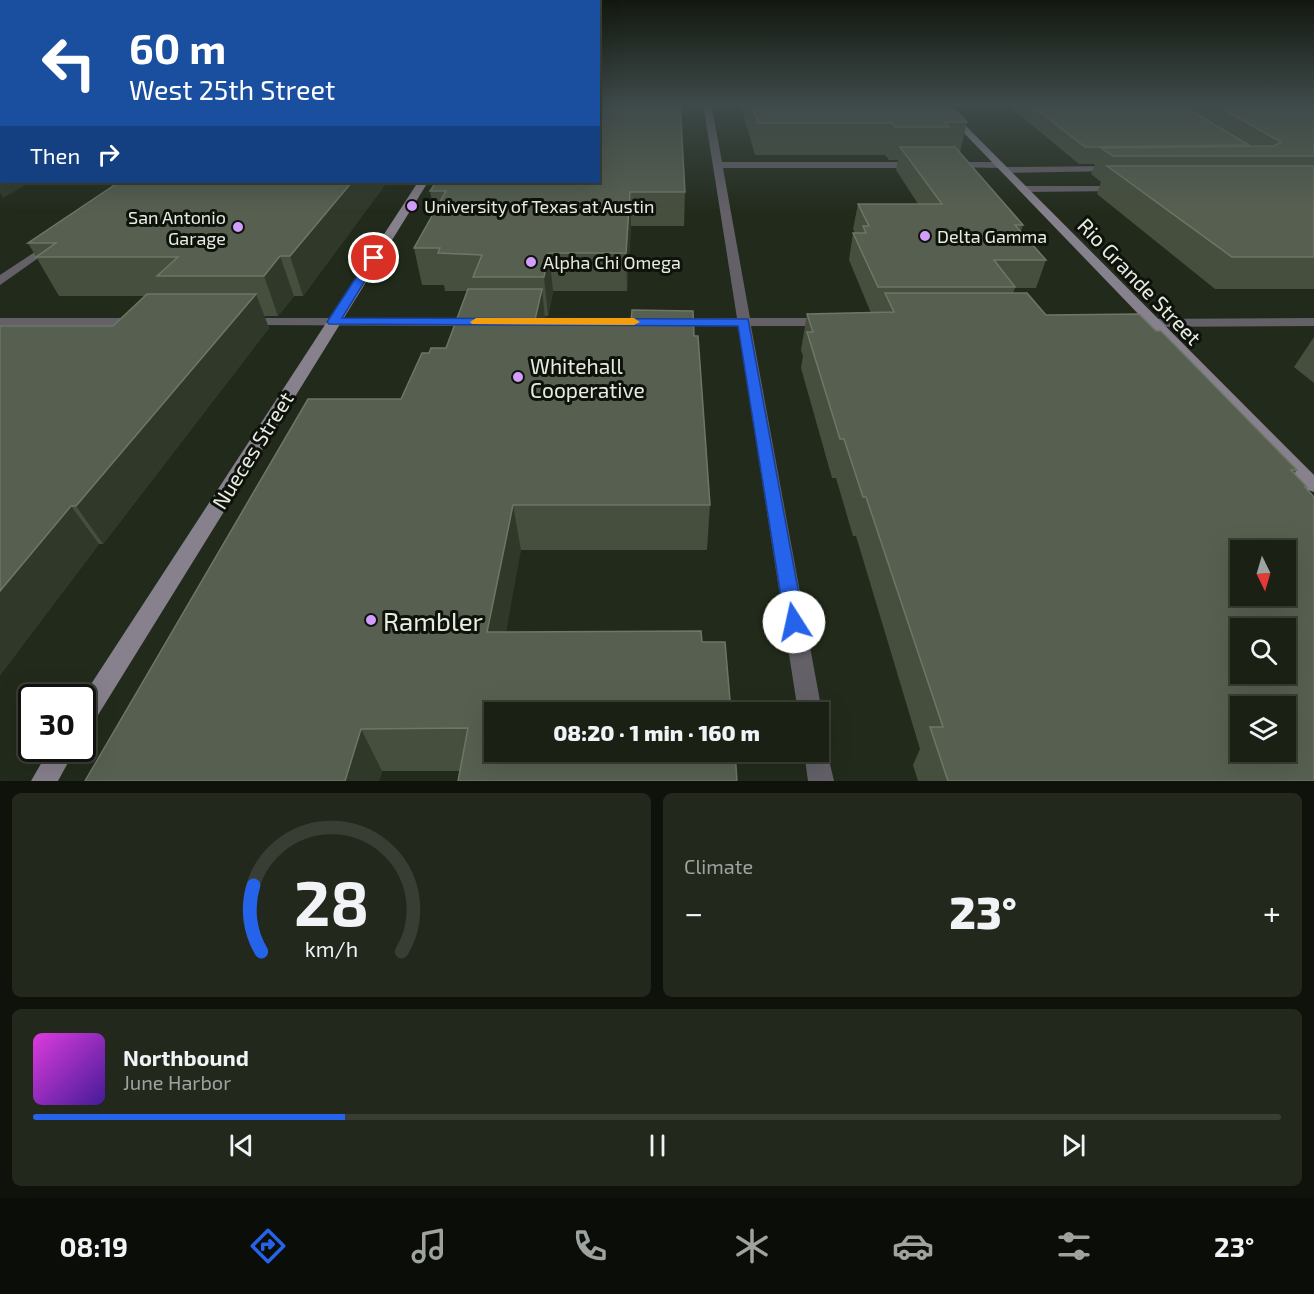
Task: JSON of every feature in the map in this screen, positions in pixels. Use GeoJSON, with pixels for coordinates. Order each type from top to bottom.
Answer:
{"type":"FeatureCollection","features":[{"type":"Feature","properties":{"kind":"street"},"geometry":{"type":"LineString","coordinates":[[713,139],[808,702]]}},
{"type":"Feature","properties":{"kind":"street","name":"Rio Grande Street"},"geometry":{"type":"LineString","coordinates":[[975,139],[1314,486]]}},
{"type":"Feature","properties":{"kind":"street"},"geometry":{"type":"LineString","coordinates":[[717,165],[925,165]]}},
{"type":"Feature","properties":{"kind":"street"},"geometry":{"type":"LineString","coordinates":[[935,165],[1122,169]]}},
{"type":"Feature","properties":{"kind":"street","name":"Nueces Street"},"geometry":{"type":"LineString","coordinates":[[96,698],[422,183]]}},
{"type":"Feature","properties":{"kind":"street"},"geometry":{"type":"LineString","coordinates":[[1024,189],[1133,189]]}},
{"type":"Feature","properties":{"kind":"street"},"geometry":{"type":"LineString","coordinates":[[0,281],[63,236]]}},
{"type":"Feature","properties":{"kind":"street"},"geometry":{"type":"LineString","coordinates":[[0,322],[151,322]]}},
{"type":"Feature","properties":{"kind":"street"},"geometry":{"type":"LineString","coordinates":[[232,322],[834,322]]}},
{"type":"Feature","properties":{"kind":"street"},"geometry":{"type":"LineString","coordinates":[[1131,323],[1314,322]]}},
{"type":"Feature","properties":{"kind":"street"},"geometry":{"type":"LineString","coordinates":[[44,781],[56,762]]}},
{"type":"Feature","properties":{"kind":"street"},"geometry":{"type":"LineString","coordinates":[[818,762],[821,781]]}},
{"type":"Feature","properties":{"kind":"building"},"geometry":{"type":"Polygon","coordinates":[[[600,139],[682,139],[685,192],[630,192],[626,253],[549,253],[544,277],[473,277],[482,255],[438,253],[440,248],[414,248],[446,191],[430,191],[435,183],[600,183],[600,139]]]}},
{"type":"Feature","properties":{"kind":"building"},"geometry":{"type":"Polygon","coordinates":[[[1075,139],[1240,139],[1249,145],[1085,147],[1075,139]]]}},
{"type":"Feature","properties":{"kind":"building"},"geometry":{"type":"Polygon","coordinates":[[[1276,139],[1314,139],[1314,156],[1113,156],[1101,148],[1274,146],[1281,142],[1276,139]]]}},
{"type":"Feature","properties":{"kind":"building","name":"Delta Gamma"},"geometry":{"type":"Polygon","coordinates":[[[900,147],[955,147],[1023,225],[1015,225],[1046,260],[994,260],[1015,287],[878,287],[853,233],[866,233],[863,226],[869,226],[858,204],[942,204],[900,147]]]}},
{"type":"Feature","properties":{"kind":"building"},"geometry":{"type":"Polygon","coordinates":[[[1107,166],[1314,166],[1314,257],[1232,257],[1107,166]]]}},
{"type":"Feature","properties":{"kind":"building"},"geometry":{"type":"Polygon","coordinates":[[[118,183],[351,183],[290,256],[280,256],[264,276],[157,276],[178,257],[36,257],[56,243],[28,243],[118,183]]]}},
{"type":"Feature","properties":{"kind":"building"},"geometry":{"type":"Polygon","coordinates":[[[468,289],[542,289],[534,324],[631,323],[632,310],[693,311],[694,336],[698,336],[710,505],[513,505],[487,632],[701,631],[702,642],[725,642],[730,702],[484,702],[484,762],[736,762],[737,781],[458,781],[468,728],[361,729],[345,781],[85,781],[308,399],[401,399],[422,353],[429,353],[431,348],[446,348],[468,289]]]}},
{"type":"Feature","properties":{"kind":"building"},"geometry":{"type":"Polygon","coordinates":[[[885,293],[1027,293],[1046,315],[1139,314],[1156,331],[1161,331],[1297,470],[1291,470],[1314,497],[1314,781],[948,781],[930,727],[943,727],[866,497],[863,497],[844,439],[840,439],[807,332],[813,332],[807,314],[894,312],[885,293]]]}},
{"type":"Feature","properties":{"kind":"building"},"geometry":{"type":"Polygon","coordinates":[[[147,294],[256,294],[76,506],[71,506],[0,591],[0,326],[113,326],[147,294]]]}},
{"type":"Feature","properties":{"kind":"slow traffic"},"geometry":{"type":"LineString","coordinates":[[476,322],[634,322]]}},
{"type":"Feature","properties":{"kind":"place","name":"University of Texas at Austin"},"geometry":{"type":"Point","coordinates":[412,206]}},
{"type":"Feature","properties":{"kind":"place","name":"San Antonio Garage"},"geometry":{"type":"Point","coordinates":[238,227]}},
{"type":"Feature","properties":{"kind":"place","name":"Delta Gamma"},"geometry":{"type":"Point","coordinates":[925,236]}},
{"type":"Feature","properties":{"kind":"place","name":"Alpha Chi Omega"},"geometry":{"type":"Point","coordinates":[531,262]}},
{"type":"Feature","properties":{"kind":"place","name":"Whitehall Cooperative"},"geometry":{"type":"Point","coordinates":[518,377]}},
{"type":"Feature","properties":{"kind":"place","name":"Rambler"},"geometry":{"type":"Point","coordinates":[371,620]}},
{"type":"Feature","properties":{"kind":"route"},"geometry":{"type":"LineString","coordinates":[[374,258],[333,322],[744,322],[794,622]]}}]}
